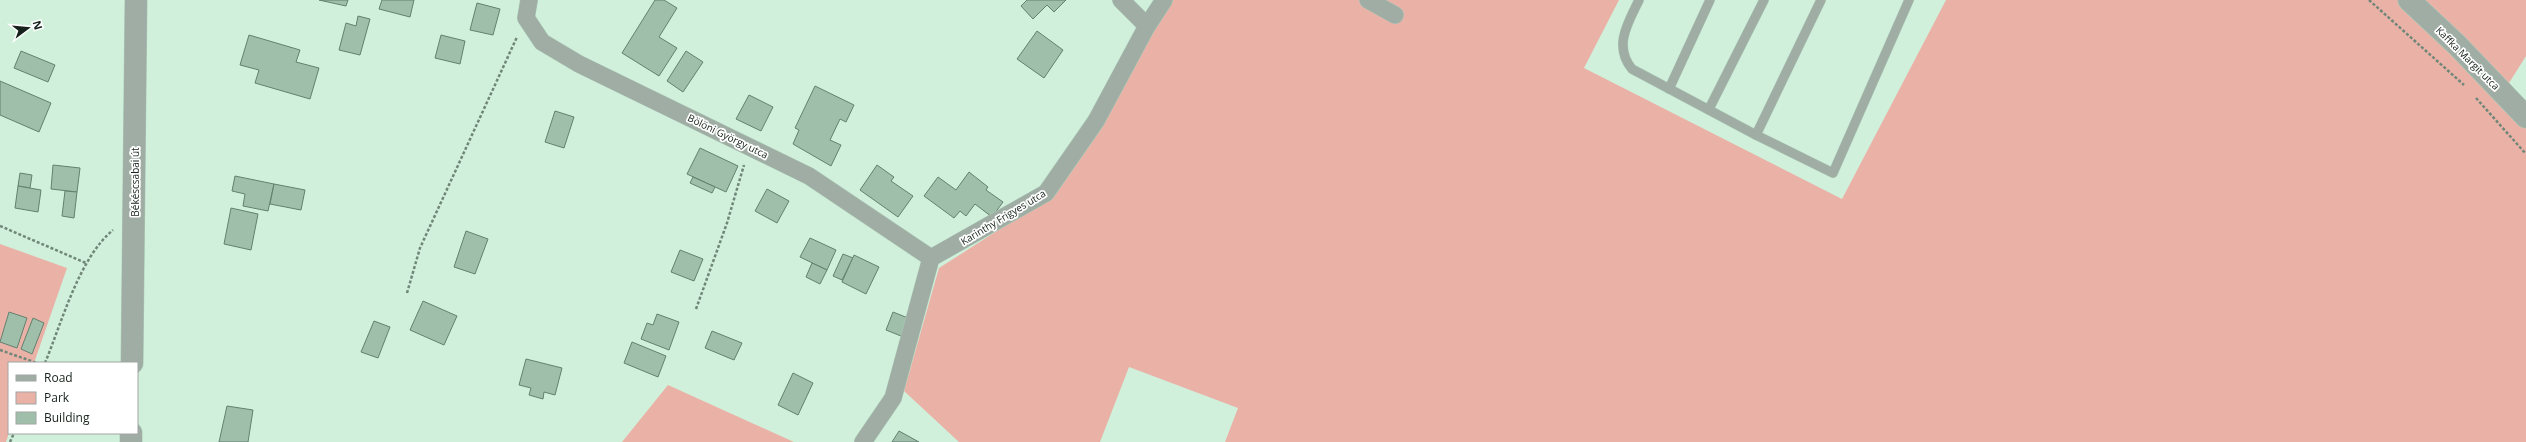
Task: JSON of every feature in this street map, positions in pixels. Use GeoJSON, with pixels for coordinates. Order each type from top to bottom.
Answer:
{"type":"FeatureCollection","features":[{"type":"Feature","properties":{"kind":"street","name":"Békéscsabai út"},"geometry":{"type":"LineString","coordinates":[[132,362],[135,227],[136,0]]}},
{"type":"Feature","properties":{"kind":"street"},"geometry":{"type":"LineString","coordinates":[[526,18],[529,0]]}},
{"type":"Feature","properties":{"kind":"street"},"geometry":{"type":"LineString","coordinates":[[1121,0],[1147,26]]}},
{"type":"Feature","properties":{"kind":"street","name":"Karinthy Frigyes utca"},"geometry":{"type":"LineString","coordinates":[[931,258],[1046,193],[1096,121],[1147,26],[1164,0]]}},
{"type":"Feature","properties":{"kind":"street"},"geometry":{"type":"LineString","coordinates":[[1368,0],[1395,15]]}},
{"type":"Feature","properties":{"kind":"street","name":"Kaffka Margit utca"},"geometry":{"type":"LineString","coordinates":[[2409,0],[2457,45],[2526,117]]}},
{"type":"Feature","properties":{"kind":"street","name":"Bölöni György utca"},"geometry":{"type":"LineString","coordinates":[[526,18],[542,42],[573,60],[809,176],[931,258]]}},
{"type":"Feature","properties":{"kind":"street"},"geometry":{"type":"LineString","coordinates":[[863,442],[893,398],[931,258]]}},
{"type":"Feature","properties":{"kind":"lane"},"geometry":{"type":"LineString","coordinates":[[1639,0],[1625,28],[1622,54],[1632,69],[1756,135],[1833,173],[1909,0]]}},
{"type":"Feature","properties":{"kind":"lane"},"geometry":{"type":"LineString","coordinates":[[1669,89],[1710,0]]}},
{"type":"Feature","properties":{"kind":"lane"},"geometry":{"type":"LineString","coordinates":[[1709,110],[1764,0]]}},
{"type":"Feature","properties":{"kind":"lane"},"geometry":{"type":"LineString","coordinates":[[1756,135],[1821,0]]}},
{"type":"Feature","properties":{"kind":"path"},"geometry":{"type":"LineString","coordinates":[[2369,0],[2468,88]]}},
{"type":"Feature","properties":{"kind":"path"},"geometry":{"type":"LineString","coordinates":[[407,293],[420,248],[526,18]]}},
{"type":"Feature","properties":{"kind":"path"},"geometry":{"type":"LineString","coordinates":[[2473,94],[2526,154]]}},
{"type":"Feature","properties":{"kind":"path"},"geometry":{"type":"LineString","coordinates":[[696,309],[727,222],[749,147]]}},
{"type":"Feature","properties":{"kind":"path"},"geometry":{"type":"LineString","coordinates":[[0,226],[86,263]]}},
{"type":"Feature","properties":{"kind":"path"},"geometry":{"type":"LineString","coordinates":[[45,362],[86,263],[100,242],[113,230],[135,227]]}},
{"type":"Feature","properties":{"kind":"path"},"geometry":{"type":"LineString","coordinates":[[0,350],[33,362]]}},
{"type":"Feature","properties":{"kind":"green space"},"geometry":{"type":"Polygon","coordinates":[[[1173,0],[1619,0],[1584,68],[1842,199],[1946,0],[2526,0],[2526,56],[2509,83],[2526,102],[2526,442],[1225,442],[1238,408],[1129,367],[1100,442],[959,442],[904,391],[939,268],[1055,194],[1173,0]]]}},
{"type":"Feature","properties":{"kind":"green space"},"geometry":{"type":"Polygon","coordinates":[[[0,244],[67,268],[34,362],[8,362],[9,434],[6,442],[0,442],[0,244]]]}},
{"type":"Feature","properties":{"kind":"green space"},"geometry":{"type":"Polygon","coordinates":[[[668,385],[794,442],[622,442],[668,385]]]}},
{"type":"Feature","properties":{"kind":"building"},"geometry":{"type":"Polygon","coordinates":[[[319,0],[348,0],[346,6],[319,0]]]}},
{"type":"Feature","properties":{"kind":"building"},"geometry":{"type":"Polygon","coordinates":[[[382,0],[414,0],[410,17],[379,9],[382,0]]]}},
{"type":"Feature","properties":{"kind":"building"},"geometry":{"type":"Polygon","coordinates":[[[655,0],[664,0],[677,8],[659,37],[677,48],[659,76],[622,53],[655,0]]]}},
{"type":"Feature","properties":{"kind":"building"},"geometry":{"type":"Polygon","coordinates":[[[1027,0],[1066,0],[1054,12],[1047,5],[1033,19],[1021,6],[1027,0]]]}},
{"type":"Feature","properties":{"kind":"building"},"geometry":{"type":"Polygon","coordinates":[[[477,3],[500,9],[493,35],[470,30],[477,3]]]}},
{"type":"Feature","properties":{"kind":"building"},"geometry":{"type":"Polygon","coordinates":[[[358,16],[370,19],[360,55],[339,50],[346,23],[356,26],[358,16]]]}},
{"type":"Feature","properties":{"kind":"building"},"geometry":{"type":"Polygon","coordinates":[[[1037,31],[1063,50],[1044,78],[1017,59],[1037,31]]]}},
{"type":"Feature","properties":{"kind":"building"},"geometry":{"type":"Polygon","coordinates":[[[249,35],[300,50],[296,62],[319,68],[310,99],[255,83],[259,70],[240,65],[249,35]]]}},
{"type":"Feature","properties":{"kind":"building"},"geometry":{"type":"Polygon","coordinates":[[[441,35],[465,41],[460,64],[435,58],[441,35]]]}},
{"type":"Feature","properties":{"kind":"building"},"geometry":{"type":"Polygon","coordinates":[[[21,51],[55,65],[48,82],[14,68],[21,51]]]}},
{"type":"Feature","properties":{"kind":"building"},"geometry":{"type":"Polygon","coordinates":[[[686,51],[703,62],[683,92],[667,81],[686,51]]]}},
{"type":"Feature","properties":{"kind":"building"},"geometry":{"type":"Polygon","coordinates":[[[0,81],[51,103],[39,132],[0,115],[0,81]]]}},
{"type":"Feature","properties":{"kind":"building"},"geometry":{"type":"Polygon","coordinates":[[[815,86],[854,105],[846,122],[840,119],[830,140],[841,145],[831,166],[793,144],[799,130],[795,128],[815,86]]]}},
{"type":"Feature","properties":{"kind":"building"},"geometry":{"type":"Polygon","coordinates":[[[749,95],[773,107],[761,131],[736,119],[749,95]]]}},
{"type":"Feature","properties":{"kind":"building"},"geometry":{"type":"Polygon","coordinates":[[[555,111],[574,117],[564,148],[545,142],[555,111]]]}},
{"type":"Feature","properties":{"kind":"building"},"geometry":{"type":"Polygon","coordinates":[[[700,148],[738,166],[726,192],[687,174],[700,148]]]}},
{"type":"Feature","properties":{"kind":"building"},"geometry":{"type":"Polygon","coordinates":[[[53,165],[80,168],[77,192],[51,189],[53,165]]]}},
{"type":"Feature","properties":{"kind":"building"},"geometry":{"type":"Polygon","coordinates":[[[877,165],[894,177],[891,181],[913,196],[898,217],[860,190],[877,165]]]}},
{"type":"Feature","properties":{"kind":"building"},"geometry":{"type":"Polygon","coordinates":[[[969,172],[988,187],[986,190],[1003,202],[992,217],[975,204],[966,216],[960,211],[954,218],[924,196],[938,177],[956,190],[969,172]]]}},
{"type":"Feature","properties":{"kind":"building"},"geometry":{"type":"Polygon","coordinates":[[[20,173],[32,175],[30,188],[18,186],[20,173]]]}},
{"type":"Feature","properties":{"kind":"building"},"geometry":{"type":"Polygon","coordinates":[[[235,176],[274,184],[268,211],[243,206],[245,194],[232,191],[235,176]]]}},
{"type":"Feature","properties":{"kind":"building"},"geometry":{"type":"Polygon","coordinates":[[[693,177],[715,187],[712,193],[690,183],[693,177]]]}},
{"type":"Feature","properties":{"kind":"building"},"geometry":{"type":"Polygon","coordinates":[[[274,184],[305,190],[301,210],[270,204],[274,184]]]}},
{"type":"Feature","properties":{"kind":"building"},"geometry":{"type":"Polygon","coordinates":[[[18,186],[41,190],[38,212],[15,208],[18,186]]]}},
{"type":"Feature","properties":{"kind":"building"},"geometry":{"type":"Polygon","coordinates":[[[767,189],[789,201],[777,223],[755,211],[767,189]]]}},
{"type":"Feature","properties":{"kind":"building"},"geometry":{"type":"Polygon","coordinates":[[[65,191],[77,192],[74,218],[62,216],[65,191]]]}},
{"type":"Feature","properties":{"kind":"building"},"geometry":{"type":"Polygon","coordinates":[[[231,208],[258,214],[251,250],[224,244],[231,208]]]}},
{"type":"Feature","properties":{"kind":"building"},"geometry":{"type":"Polygon","coordinates":[[[466,231],[488,239],[475,274],[454,267],[466,231]]]}},
{"type":"Feature","properties":{"kind":"building"},"geometry":{"type":"Polygon","coordinates":[[[810,238],[836,250],[827,270],[800,257],[810,238]]]}},
{"type":"Feature","properties":{"kind":"building"},"geometry":{"type":"Polygon","coordinates":[[[680,250],[703,259],[694,281],[671,272],[680,250]]]}},
{"type":"Feature","properties":{"kind":"building"},"geometry":{"type":"Polygon","coordinates":[[[843,254],[853,258],[842,280],[833,276],[843,254]]]}},
{"type":"Feature","properties":{"kind":"building"},"geometry":{"type":"Polygon","coordinates":[[[854,255],[879,267],[866,294],[842,282],[854,255]]]}},
{"type":"Feature","properties":{"kind":"building"},"geometry":{"type":"Polygon","coordinates":[[[812,263],[827,270],[820,284],[806,277],[812,263]]]}},
{"type":"Feature","properties":{"kind":"building"},"geometry":{"type":"Polygon","coordinates":[[[423,301],[457,316],[444,345],[410,330],[423,301]]]}},
{"type":"Feature","properties":{"kind":"building"},"geometry":{"type":"Polygon","coordinates":[[[9,312],[27,318],[17,348],[0,342],[9,312]]]}},
{"type":"Feature","properties":{"kind":"building"},"geometry":{"type":"Polygon","coordinates":[[[893,312],[908,318],[901,336],[886,330],[893,312]]]}},
{"type":"Feature","properties":{"kind":"building"},"geometry":{"type":"Polygon","coordinates":[[[657,314],[679,322],[669,350],[641,339],[647,323],[653,325],[657,314]]]}},
{"type":"Feature","properties":{"kind":"building"},"geometry":{"type":"Polygon","coordinates":[[[33,318],[44,323],[32,354],[21,349],[33,318]]]}},
{"type":"Feature","properties":{"kind":"building"},"geometry":{"type":"Polygon","coordinates":[[[374,321],[390,327],[378,358],[361,352],[374,321]]]}},
{"type":"Feature","properties":{"kind":"building"},"geometry":{"type":"Polygon","coordinates":[[[712,331],[742,343],[734,360],[705,348],[712,331]]]}},
{"type":"Feature","properties":{"kind":"building"},"geometry":{"type":"Polygon","coordinates":[[[632,342],[666,356],[658,377],[624,363],[632,342]]]}},
{"type":"Feature","properties":{"kind":"building"},"geometry":{"type":"Polygon","coordinates":[[[526,359],[562,368],[555,395],[544,392],[543,399],[529,395],[531,388],[519,385],[526,359]]]}},
{"type":"Feature","properties":{"kind":"building"},"geometry":{"type":"Polygon","coordinates":[[[793,373],[813,383],[798,415],[778,405],[793,373]]]}},
{"type":"Feature","properties":{"kind":"building"},"geometry":{"type":"Polygon","coordinates":[[[227,406],[253,410],[248,442],[219,442],[227,406]]]}},
{"type":"Feature","properties":{"kind":"building"},"geometry":{"type":"Polygon","coordinates":[[[899,431],[919,442],[892,442],[899,431]]]}}]}
